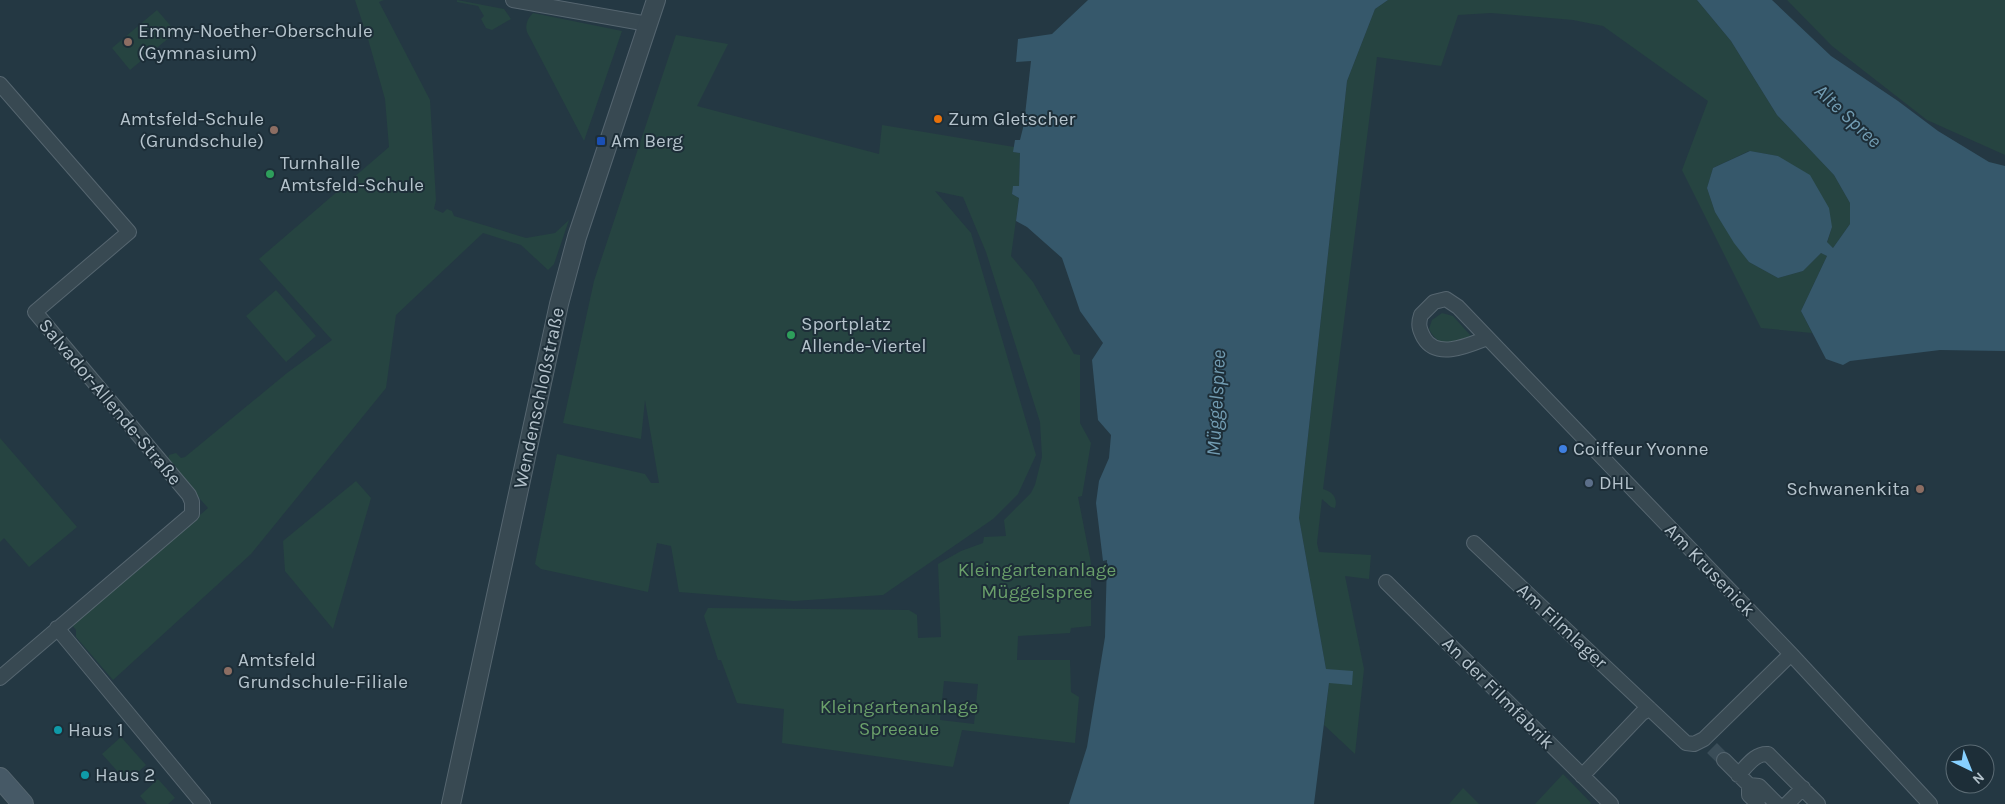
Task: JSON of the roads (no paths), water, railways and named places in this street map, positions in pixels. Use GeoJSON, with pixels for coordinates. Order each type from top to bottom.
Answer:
{"type":"FeatureCollection","features":[{"type":"Feature","properties":{"kind":"main road"},"geometry":{"type":"LineString","coordinates":[[0,778],[23,804]]}},
{"type":"Feature","properties":{"kind":"street"},"geometry":{"type":"LineString","coordinates":[[513,0],[648,24]]}},
{"type":"Feature","properties":{"kind":"street","name":"Wendenschloßstraße"},"geometry":{"type":"LineString","coordinates":[[451,804],[559,304],[575,244],[656,0]]}},
{"type":"Feature","properties":{"kind":"street","name":"Salvador-Allende-Straße"},"geometry":{"type":"LineString","coordinates":[[0,84],[129,232],[35,312],[189,495],[192,502],[192,514],[0,678]]}},
{"type":"Feature","properties":{"kind":"street","name":"Am Krusenick"},"geometry":{"type":"LineString","coordinates":[[1487,338],[1452,349],[1436,348],[1426,341],[1420,331],[1421,315],[1434,302],[1446,299],[1458,307],[1791,654],[1930,804]]}},
{"type":"Feature","properties":{"kind":"street","name":"Am Filmlager"},"geometry":{"type":"LineString","coordinates":[[1474,543],[1686,743],[1708,744],[1791,654]]}},
{"type":"Feature","properties":{"kind":"street","name":"An der Filmfabrik"},"geometry":{"type":"LineString","coordinates":[[1386,582],[1611,804]]}},
{"type":"Feature","properties":{"kind":"street"},"geometry":{"type":"LineString","coordinates":[[57,628],[203,804]]}},
{"type":"Feature","properties":{"kind":"street"},"geometry":{"type":"LineString","coordinates":[[1582,776],[1642,714],[1650,709]]}},
{"type":"Feature","properties":{"kind":"street"},"geometry":{"type":"LineString","coordinates":[[1738,775],[1756,756],[1768,754],[1818,804]]}},
{"type":"Feature","properties":{"kind":"street"},"geometry":{"type":"LineString","coordinates":[[1724,760],[1749,785],[1759,786],[1776,804]]}},
{"type":"Feature","properties":{"kind":"street"},"geometry":{"type":"LineString","coordinates":[[1749,785],[1749,795],[1758,804]]}},
{"type":"Feature","properties":{"kind":"street"},"geometry":{"type":"LineString","coordinates":[[1787,804],[1803,788]]}},
{"type":"Feature","properties":{"kind":"water","name":"Müggelspree"},"geometry":{"type":"Polygon","coordinates":[[[1088,0],[1388,0],[1375,9],[1347,81],[1299,518],[1326,669],[1353,671],[1352,685],[1329,683],[1314,804],[1069,804],[1087,747],[1105,637],[1107,560],[1103,561],[1096,503],[1099,481],[1109,458],[1111,435],[1098,420],[1092,360],[1103,343],[1080,311],[1062,258],[1027,227],[1016,221],[1019,198],[1012,194],[1013,186],[1019,186],[1020,153],[1013,152],[1015,140],[1020,140],[1024,124],[1031,61],[1016,62],[1018,39],[1052,34],[1088,0]]]}},
{"type":"Feature","properties":{"kind":"water","name":"Alte Spree"},"geometry":{"type":"Polygon","coordinates":[[[1697,0],[1772,0],[1831,56],[1898,101],[1938,131],[1989,162],[2005,166],[2005,351],[1940,350],[1850,361],[1843,365],[1826,359],[1801,311],[1827,256],[1821,253],[1803,271],[1778,278],[1749,262],[1734,243],[1715,212],[1707,188],[1713,168],[1750,151],[1778,156],[1810,175],[1829,208],[1832,227],[1827,242],[1833,248],[1850,224],[1850,203],[1834,175],[1777,115],[1731,41],[1697,0]]]}},
{"type":"Feature","properties":{"kind":"tunnel"},"geometry":{"type":"LineString","coordinates":[[1712,748],[1724,760]]}},
{"type":"Feature","properties":{"kind":"place","name":"Emmy-Noether-Oberschule (Gymnasium)"},"geometry":{"type":"Point","coordinates":[128,42]}},
{"type":"Feature","properties":{"kind":"place","name":"Zum Gletscher"},"geometry":{"type":"Point","coordinates":[938,119]}},
{"type":"Feature","properties":{"kind":"place","name":"Amtsfeld-Schule (Grundschule)"},"geometry":{"type":"Point","coordinates":[274,130]}},
{"type":"Feature","properties":{"kind":"place","name":"Am Berg"},"geometry":{"type":"Point","coordinates":[601,141]}},
{"type":"Feature","properties":{"kind":"place","name":"Turnhalle Amtsfeld-Schule"},"geometry":{"type":"Point","coordinates":[270,174]}},
{"type":"Feature","properties":{"kind":"place","name":"Sportplatz Allende-Viertel"},"geometry":{"type":"Point","coordinates":[791,335]}},
{"type":"Feature","properties":{"kind":"place","name":"Coiffeur Yvonne"},"geometry":{"type":"Point","coordinates":[1563,449]}},
{"type":"Feature","properties":{"kind":"place","name":"DHL"},"geometry":{"type":"Point","coordinates":[1589,483]}},
{"type":"Feature","properties":{"kind":"place","name":"Schwanenkita"},"geometry":{"type":"Point","coordinates":[1920,489]}},
{"type":"Feature","properties":{"kind":"place","name":"Amtsfeld Grundschule-Filiale"},"geometry":{"type":"Point","coordinates":[228,671]}},
{"type":"Feature","properties":{"kind":"place","name":"Haus 1"},"geometry":{"type":"Point","coordinates":[58,730]}},
{"type":"Feature","properties":{"kind":"place","name":"Haus 2"},"geometry":{"type":"Point","coordinates":[85,775]}},
{"type":"Feature","properties":{"kind":"park label","name":"Kleingartenanlage Müggelspree"},"geometry":{"type":"Point","coordinates":[1037,581]}},
{"type":"Feature","properties":{"kind":"park label","name":"Kleingartenanlage Spreeaue"},"geometry":{"type":"Point","coordinates":[899,718]}}]}
